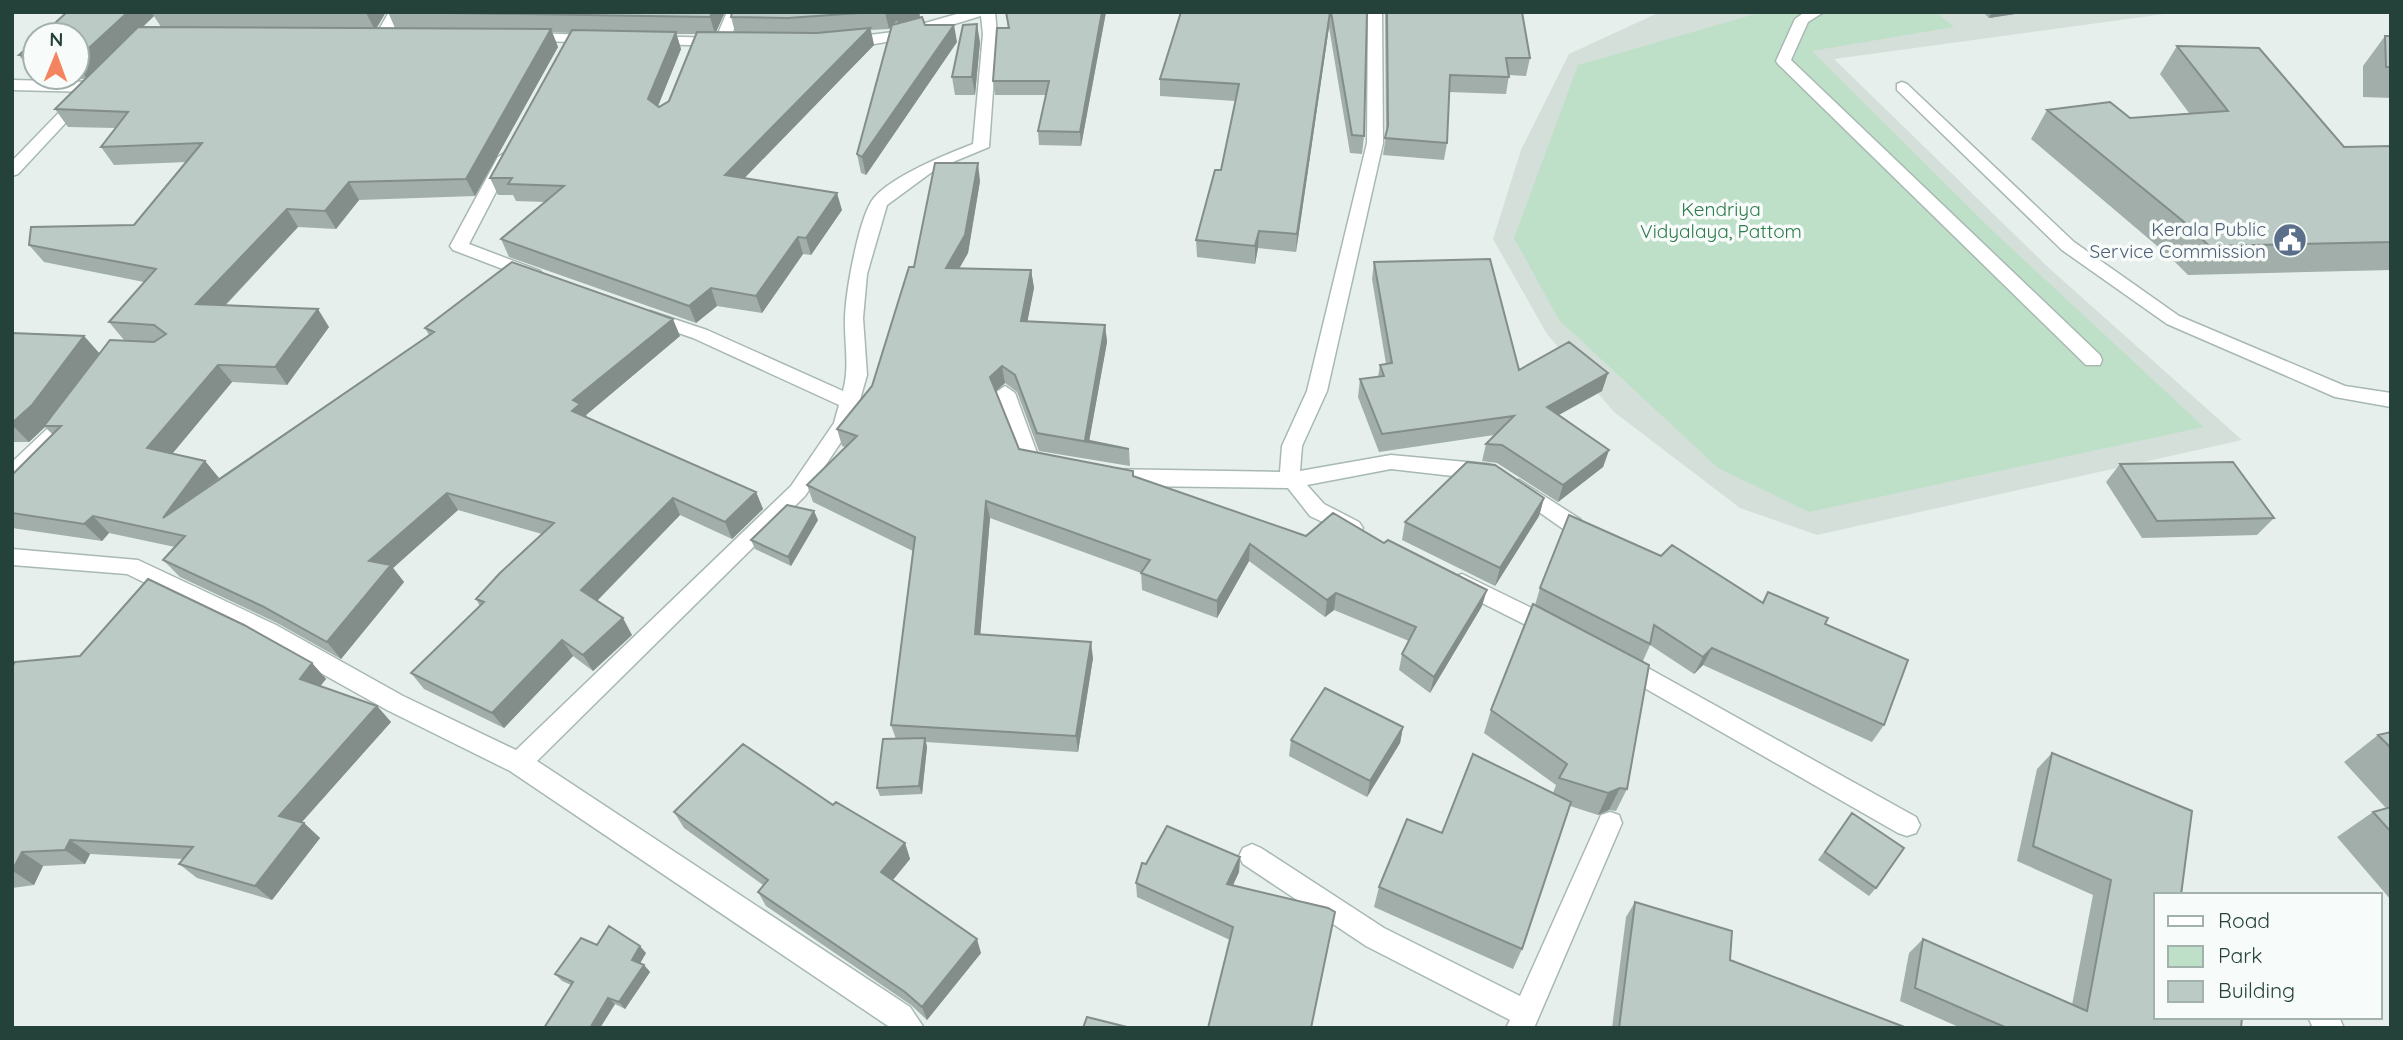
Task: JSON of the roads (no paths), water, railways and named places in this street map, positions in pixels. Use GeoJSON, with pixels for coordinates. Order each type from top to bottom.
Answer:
{"type":"FeatureCollection","features":[{"type":"Feature","properties":{"kind":"street"},"geometry":{"type":"LineString","coordinates":[[340,37],[388,37],[396,12]]}},
{"type":"Feature","properties":{"kind":"street"},"geometry":{"type":"LineString","coordinates":[[640,40],[692,48],[728,43],[734,12]]}},
{"type":"Feature","properties":{"kind":"street"},"geometry":{"type":"LineString","coordinates":[[834,42],[894,36],[981,12]]}},
{"type":"Feature","properties":{"kind":"street"},"geometry":{"type":"LineString","coordinates":[[519,763],[798,491],[843,424],[857,375],[855,318],[858,274],[879,203],[930,166],[981,147],[990,34],[988,12]]}},
{"type":"Feature","properties":{"kind":"street"},"geometry":{"type":"LineString","coordinates":[[1367,535],[1317,510],[1290,471],[1292,446],[1317,391],[1375,143],[1376,12]]}},
{"type":"Feature","properties":{"kind":"street"},"geometry":{"type":"LineString","coordinates":[[1817,12],[1802,19],[1783,61],[2093,360]]}},
{"type":"Feature","properties":{"kind":"street"},"geometry":{"type":"LineString","coordinates":[[514,37],[569,45],[613,38]]}},
{"type":"Feature","properties":{"kind":"street"},"geometry":{"type":"LineString","coordinates":[[12,85],[97,83],[12,172]]}},
{"type":"Feature","properties":{"kind":"street"},"geometry":{"type":"LineString","coordinates":[[1902,87],[2068,246],[2173,320],[2342,392],[2391,400]]}},
{"type":"Feature","properties":{"kind":"street"},"geometry":{"type":"LineString","coordinates":[[513,145],[459,246],[546,280]]}},
{"type":"Feature","properties":{"kind":"street"},"geometry":{"type":"LineString","coordinates":[[636,312],[700,334],[849,402]]}},
{"type":"Feature","properties":{"kind":"street"},"geometry":{"type":"LineString","coordinates":[[1004,393],[1029,459],[1070,466]]}},
{"type":"Feature","properties":{"kind":"street"},"geometry":{"type":"LineString","coordinates":[[12,474],[66,420]]}},
{"type":"Feature","properties":{"kind":"street"},"geometry":{"type":"LineString","coordinates":[[1097,471],[1137,478],[1294,480],[1391,462],[1496,473],[1573,525]]}},
{"type":"Feature","properties":{"kind":"street"},"geometry":{"type":"LineString","coordinates":[[12,557],[130,566],[268,632],[395,703],[519,763],[900,1017],[909,1028]]}},
{"type":"Feature","properties":{"kind":"street"},"geometry":{"type":"LineString","coordinates":[[1442,573],[1567,635]]}},
{"type":"Feature","properties":{"kind":"street"},"geometry":{"type":"LineString","coordinates":[[1604,654],[1907,825]]}},
{"type":"Feature","properties":{"kind":"street"},"geometry":{"type":"LineString","coordinates":[[1252,856],[1375,937],[1523,1021],[1610,823]]}},
{"type":"Feature","properties":{"kind":"place","name":"Kerala Public Service Commission"},"geometry":{"type":"Point","coordinates":[2290,240]}},
{"type":"Feature","properties":{"kind":"park label","name":"Kendriya Vidyalaya, Pattom"},"geometry":{"type":"Point","coordinates":[1721,220]}}]}
